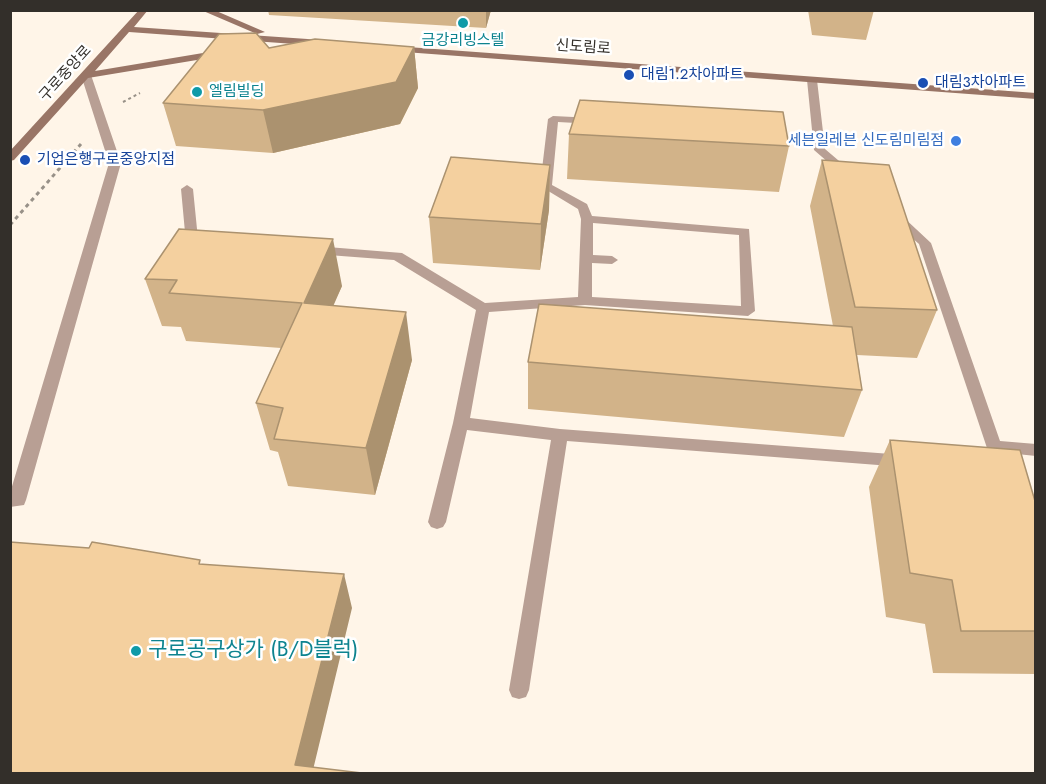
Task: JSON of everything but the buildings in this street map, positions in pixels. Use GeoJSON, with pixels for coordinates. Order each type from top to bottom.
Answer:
{"type":"FeatureCollection","features":[{"type":"Feature","properties":{"kind":"street","name":"구로중앙로"},"geometry":{"type":"LineString","coordinates":[[10,158],[144,10]]}},
{"type":"Feature","properties":{"kind":"street"},"geometry":{"type":"LineString","coordinates":[[205,10],[238,25],[298,42]]}},
{"type":"Feature","properties":{"kind":"street"},"geometry":{"type":"LineString","coordinates":[[128,29],[333,44]]}},
{"type":"Feature","properties":{"kind":"street"},"geometry":{"type":"LineString","coordinates":[[253,48],[298,42]]}},
{"type":"Feature","properties":{"kind":"street","name":"신도림로"},"geometry":{"type":"LineString","coordinates":[[379,48],[1035,96]]}},
{"type":"Feature","properties":{"kind":"street"},"geometry":{"type":"LineString","coordinates":[[86,75],[231,51]]}},
{"type":"Feature","properties":{"kind":"lane"},"geometry":{"type":"LineString","coordinates":[[10,500],[18,500],[115,163],[86,75]]}},
{"type":"Feature","properties":{"kind":"lane"},"geometry":{"type":"LineString","coordinates":[[812,80],[820,150],[855,181]]}},
{"type":"Feature","properties":{"kind":"lane"},"geometry":{"type":"LineString","coordinates":[[585,301],[587,219],[583,207],[546,186],[553,119],[611,121]]}},
{"type":"Feature","properties":{"kind":"lane"},"geometry":{"type":"LineString","coordinates":[[187,189],[192,243],[215,244]]}},
{"type":"Feature","properties":{"kind":"lane"},"geometry":{"type":"LineString","coordinates":[[890,212],[925,243],[988,447],[1035,450]]}},
{"type":"Feature","properties":{"kind":"lane"},"geometry":{"type":"LineString","coordinates":[[306,250],[397,256],[483,308],[585,301],[748,311],[745,232],[587,219]]}},
{"type":"Feature","properties":{"kind":"lane"},"geometry":{"type":"LineString","coordinates":[[585,258],[612,260]]}},
{"type":"Feature","properties":{"kind":"lane"},"geometry":{"type":"LineString","coordinates":[[437,522],[461,423],[483,308]]}},
{"type":"Feature","properties":{"kind":"lane"},"geometry":{"type":"LineString","coordinates":[[461,423],[560,435],[891,460],[914,457]]}},
{"type":"Feature","properties":{"kind":"lane"},"geometry":{"type":"LineString","coordinates":[[519,690],[560,435]]}},
{"type":"Feature","properties":{"kind":"path"},"geometry":{"type":"LineString","coordinates":[[10,225],[101,122],[124,101],[142,91]]}},
{"type":"Feature","properties":{"kind":"place","name":"금강리빙스텔"},"geometry":{"type":"Point","coordinates":[463,23]}},
{"type":"Feature","properties":{"kind":"place","name":"대림1.2차아파트"},"geometry":{"type":"Point","coordinates":[629,75]}},
{"type":"Feature","properties":{"kind":"place","name":"대림3차아파트"},"geometry":{"type":"Point","coordinates":[923,83]}},
{"type":"Feature","properties":{"kind":"place","name":"엘림빌딩"},"geometry":{"type":"Point","coordinates":[197,92]}},
{"type":"Feature","properties":{"kind":"place","name":"세븐일레븐 신도림미림점"},"geometry":{"type":"Point","coordinates":[956,141]}},
{"type":"Feature","properties":{"kind":"place","name":"기업은행구로중앙지점"},"geometry":{"type":"Point","coordinates":[25,160]}},
{"type":"Feature","properties":{"kind":"place","name":"구로공구상가 (B/D블럭)"},"geometry":{"type":"Point","coordinates":[136,651]}}]}
